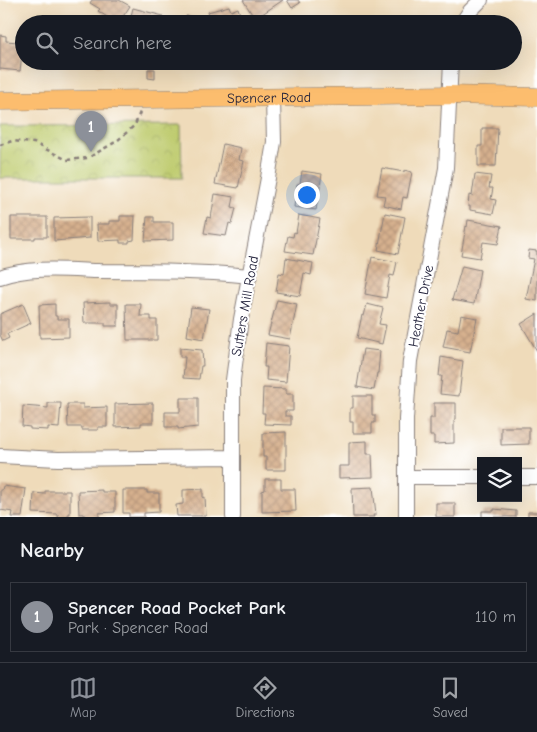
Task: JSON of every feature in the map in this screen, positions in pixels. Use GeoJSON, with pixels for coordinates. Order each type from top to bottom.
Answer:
{"type":"FeatureCollection","features":[{"type":"Feature","properties":{"kind":"main road","name":"Spencer Road"},"geometry":{"type":"LineString","coordinates":[[0,101],[450,95],[537,96]]}},
{"type":"Feature","properties":{"kind":"street"},"geometry":{"type":"LineString","coordinates":[[467,15],[481,0]]}},
{"type":"Feature","properties":{"kind":"street","name":"Heather Drive"},"geometry":{"type":"LineString","coordinates":[[406,517],[406,400],[410,361],[445,176],[449,136],[451,70]]}},
{"type":"Feature","properties":{"kind":"street","name":"Sutters Mill Road"},"geometry":{"type":"LineString","coordinates":[[233,517],[233,380],[241,319],[274,142],[273,98]]}},
{"type":"Feature","properties":{"kind":"street"},"geometry":{"type":"LineString","coordinates":[[0,278],[8,274],[57,270],[170,270],[250,276]]}},
{"type":"Feature","properties":{"kind":"street"},"geometry":{"type":"LineString","coordinates":[[0,456],[58,459],[232,457]]}},
{"type":"Feature","properties":{"kind":"street"},"geometry":{"type":"LineString","coordinates":[[406,477],[477,477]]}},
{"type":"Feature","properties":{"kind":"street"},"geometry":{"type":"LineString","coordinates":[[522,477],[537,477]]}},
{"type":"Feature","properties":{"kind":"path"},"geometry":{"type":"LineString","coordinates":[[0,145],[12,142],[34,143],[66,160],[88,158],[117,141],[135,125],[146,100]]}},
{"type":"Feature","properties":{"kind":"green space"},"geometry":{"type":"Polygon","coordinates":[[[181,125],[182,178],[0,178],[0,126],[181,125]]]}},
{"type":"Feature","properties":{"kind":"building"},"geometry":{"type":"Polygon","coordinates":[[[92,0],[119,0],[130,6],[124,15],[104,15],[98,11],[100,9],[90,3],[92,0]]]}},
{"type":"Feature","properties":{"kind":"building"},"geometry":{"type":"Polygon","coordinates":[[[243,0],[283,0],[261,15],[252,15],[243,0]]]}},
{"type":"Feature","properties":{"kind":"building"},"geometry":{"type":"Polygon","coordinates":[[[287,0],[298,0],[300,3],[292,8],[287,0]]]}},
{"type":"Feature","properties":{"kind":"building"},"geometry":{"type":"Polygon","coordinates":[[[229,6],[231,11],[238,8],[240,15],[209,15],[208,12],[229,6]]]}},
{"type":"Feature","properties":{"kind":"building"},"geometry":{"type":"Polygon","coordinates":[[[133,8],[159,15],[131,15],[133,8]]]}},
{"type":"Feature","properties":{"kind":"building"},"geometry":{"type":"Polygon","coordinates":[[[0,35],[6,36],[6,41],[15,42],[15,70],[20,70],[20,71],[0,69],[0,35]]]}},
{"type":"Feature","properties":{"kind":"building"},"geometry":{"type":"Polygon","coordinates":[[[148,70],[155,70],[155,79],[148,78],[148,70]]]}},
{"type":"Feature","properties":{"kind":"building"},"geometry":{"type":"Polygon","coordinates":[[[482,128],[498,128],[496,166],[478,166],[478,146],[482,146],[482,128]]]}},
{"type":"Feature","properties":{"kind":"building"},"geometry":{"type":"Polygon","coordinates":[[[223,144],[241,148],[239,160],[244,161],[238,188],[215,184],[223,144]]]}},
{"type":"Feature","properties":{"kind":"building"},"geometry":{"type":"Polygon","coordinates":[[[382,168],[412,172],[407,198],[403,197],[401,209],[383,205],[385,196],[377,195],[382,168]]]}},
{"type":"Feature","properties":{"kind":"building"},"geometry":{"type":"Polygon","coordinates":[[[302,171],[322,174],[316,210],[294,207],[297,184],[300,184],[302,171]]]}},
{"type":"Feature","properties":{"kind":"building"},"geometry":{"type":"Polygon","coordinates":[[[475,174],[491,176],[489,188],[493,188],[491,199],[496,200],[493,214],[470,210],[470,206],[468,206],[469,195],[472,196],[475,174]]]}},
{"type":"Feature","properties":{"kind":"building"},"geometry":{"type":"Polygon","coordinates":[[[215,194],[234,197],[232,207],[236,208],[232,224],[229,223],[226,236],[204,233],[207,217],[211,218],[215,194]]]}},
{"type":"Feature","properties":{"kind":"building"},"geometry":{"type":"Polygon","coordinates":[[[385,213],[405,217],[398,254],[378,250],[385,213]]]}},
{"type":"Feature","properties":{"kind":"building"},"geometry":{"type":"Polygon","coordinates":[[[299,215],[320,219],[313,255],[285,251],[288,236],[293,237],[294,232],[296,233],[299,215]]]}},
{"type":"Feature","properties":{"kind":"building"},"geometry":{"type":"Polygon","coordinates":[[[120,216],[135,216],[134,240],[129,241],[129,243],[120,243],[120,240],[98,241],[97,224],[109,224],[109,221],[120,221],[120,216]]]}},
{"type":"Feature","properties":{"kind":"building"},"geometry":{"type":"Polygon","coordinates":[[[11,217],[47,217],[47,237],[11,239],[11,217]]]}},
{"type":"Feature","properties":{"kind":"building"},"geometry":{"type":"Polygon","coordinates":[[[90,217],[90,238],[54,241],[54,218],[90,217]]]}},
{"type":"Feature","properties":{"kind":"building"},"geometry":{"type":"Polygon","coordinates":[[[147,217],[154,217],[154,222],[173,222],[173,240],[145,241],[147,217]]]}},
{"type":"Feature","properties":{"kind":"building"},"geometry":{"type":"Polygon","coordinates":[[[468,220],[502,226],[498,244],[483,242],[480,258],[461,255],[468,220]]]}},
{"type":"Feature","properties":{"kind":"building"},"geometry":{"type":"Polygon","coordinates":[[[529,250],[537,251],[537,301],[526,299],[534,259],[528,258],[529,250]]]}},
{"type":"Feature","properties":{"kind":"building"},"geometry":{"type":"Polygon","coordinates":[[[372,257],[397,262],[394,276],[390,275],[386,298],[365,294],[372,257]]]}},
{"type":"Feature","properties":{"kind":"building"},"geometry":{"type":"Polygon","coordinates":[[[286,258],[313,263],[311,275],[304,273],[300,296],[276,292],[279,273],[284,274],[286,258]]]}},
{"type":"Feature","properties":{"kind":"building"},"geometry":{"type":"Polygon","coordinates":[[[462,266],[480,270],[474,304],[452,300],[462,266]]]}},
{"type":"Feature","properties":{"kind":"building"},"geometry":{"type":"Polygon","coordinates":[[[277,300],[297,304],[290,339],[268,335],[277,300]]]}},
{"type":"Feature","properties":{"kind":"building"},"geometry":{"type":"Polygon","coordinates":[[[110,302],[110,304],[118,304],[118,326],[105,326],[105,323],[84,323],[83,303],[110,302]]]}},
{"type":"Feature","properties":{"kind":"building"},"geometry":{"type":"Polygon","coordinates":[[[23,304],[31,323],[7,334],[9,338],[3,341],[0,335],[0,314],[23,304]]]}},
{"type":"Feature","properties":{"kind":"building"},"geometry":{"type":"Polygon","coordinates":[[[55,304],[55,316],[57,316],[57,319],[69,319],[69,337],[40,338],[39,305],[55,304]]]}},
{"type":"Feature","properties":{"kind":"building"},"geometry":{"type":"Polygon","coordinates":[[[126,304],[141,304],[140,316],[151,316],[151,320],[157,320],[157,340],[127,340],[126,304]]]}},
{"type":"Feature","properties":{"kind":"building"},"geometry":{"type":"Polygon","coordinates":[[[367,304],[383,308],[379,324],[386,325],[382,344],[357,338],[362,315],[364,316],[367,304]]]}},
{"type":"Feature","properties":{"kind":"building"},"geometry":{"type":"Polygon","coordinates":[[[191,307],[209,309],[204,339],[187,336],[191,307]]]}},
{"type":"Feature","properties":{"kind":"building"},"geometry":{"type":"Polygon","coordinates":[[[537,314],[537,351],[521,324],[537,314]]]}},
{"type":"Feature","properties":{"kind":"building"},"geometry":{"type":"Polygon","coordinates":[[[461,315],[477,318],[470,352],[443,347],[447,329],[458,331],[461,315]]]}},
{"type":"Feature","properties":{"kind":"building"},"geometry":{"type":"Polygon","coordinates":[[[266,343],[289,346],[286,382],[266,380],[267,367],[264,367],[266,343]]]}},
{"type":"Feature","properties":{"kind":"building"},"geometry":{"type":"Polygon","coordinates":[[[180,348],[202,350],[203,366],[201,366],[199,379],[183,378],[185,357],[180,357],[180,348]]]}},
{"type":"Feature","properties":{"kind":"building"},"geometry":{"type":"Polygon","coordinates":[[[363,349],[380,351],[374,390],[357,387],[363,349]]]}},
{"type":"Feature","properties":{"kind":"building"},"geometry":{"type":"Polygon","coordinates":[[[441,357],[463,361],[459,396],[440,394],[442,376],[439,376],[441,357]]]}},
{"type":"Feature","properties":{"kind":"building"},"geometry":{"type":"Polygon","coordinates":[[[263,388],[286,389],[286,394],[293,394],[293,411],[285,411],[285,416],[291,416],[291,425],[264,424],[265,413],[262,413],[263,388]]]}},
{"type":"Feature","properties":{"kind":"building"},"geometry":{"type":"Polygon","coordinates":[[[353,396],[372,396],[372,415],[375,415],[375,423],[372,423],[372,433],[353,433],[353,422],[350,422],[350,408],[353,408],[353,396]]]}},
{"type":"Feature","properties":{"kind":"building"},"geometry":{"type":"Polygon","coordinates":[[[180,398],[198,398],[198,427],[178,429],[178,427],[165,427],[165,412],[180,412],[180,398]]]}},
{"type":"Feature","properties":{"kind":"building"},"geometry":{"type":"Polygon","coordinates":[[[48,403],[61,403],[59,428],[48,427],[48,430],[30,429],[30,427],[22,426],[23,406],[48,408],[48,403]]]}},
{"type":"Feature","properties":{"kind":"building"},"geometry":{"type":"Polygon","coordinates":[[[153,403],[153,423],[141,423],[141,426],[115,427],[115,404],[153,403]]]}},
{"type":"Feature","properties":{"kind":"building"},"geometry":{"type":"Polygon","coordinates":[[[434,403],[456,403],[454,443],[434,444],[434,436],[430,436],[430,418],[434,418],[434,403]]]}},
{"type":"Feature","properties":{"kind":"building"},"geometry":{"type":"Polygon","coordinates":[[[67,404],[83,404],[83,408],[107,407],[107,427],[98,427],[98,430],[82,430],[82,427],[68,427],[67,404]]]}},
{"type":"Feature","properties":{"kind":"building"},"geometry":{"type":"Polygon","coordinates":[[[501,427],[529,427],[529,444],[501,445],[501,427]]]}},
{"type":"Feature","properties":{"kind":"building"},"geometry":{"type":"Polygon","coordinates":[[[286,432],[286,470],[266,470],[266,457],[263,457],[263,433],[286,432]]]}},
{"type":"Feature","properties":{"kind":"building"},"geometry":{"type":"Polygon","coordinates":[[[367,441],[367,454],[372,454],[373,477],[339,478],[339,466],[349,466],[349,442],[367,441]]]}},
{"type":"Feature","properties":{"kind":"building"},"geometry":{"type":"Polygon","coordinates":[[[265,479],[281,479],[281,489],[295,489],[296,511],[262,512],[262,491],[265,490],[265,479]]]}},
{"type":"Feature","properties":{"kind":"building"},"geometry":{"type":"Polygon","coordinates":[[[3,486],[26,489],[22,517],[12,517],[13,512],[0,510],[0,490],[2,490],[3,486]]]}},
{"type":"Feature","properties":{"kind":"building"},"geometry":{"type":"Polygon","coordinates":[[[373,487],[376,515],[373,515],[374,517],[353,517],[352,488],[373,487]]]}},
{"type":"Feature","properties":{"kind":"building"},"geometry":{"type":"Polygon","coordinates":[[[203,489],[206,516],[177,516],[176,505],[183,504],[183,490],[203,489]]]}},
{"type":"Feature","properties":{"kind":"building"},"geometry":{"type":"Polygon","coordinates":[[[102,490],[102,492],[115,492],[115,512],[99,513],[99,517],[84,517],[84,514],[79,514],[78,491],[102,490]]]}},
{"type":"Feature","properties":{"kind":"building"},"geometry":{"type":"Polygon","coordinates":[[[123,490],[147,490],[147,493],[159,493],[159,512],[144,513],[144,517],[129,517],[129,513],[123,513],[123,490]]]}},
{"type":"Feature","properties":{"kind":"building"},"geometry":{"type":"Polygon","coordinates":[[[45,491],[70,491],[70,514],[68,514],[68,517],[58,517],[58,514],[33,513],[34,493],[45,494],[45,491]]]}},
{"type":"Feature","properties":{"kind":"building"},"geometry":{"type":"Polygon","coordinates":[[[436,503],[455,503],[455,517],[436,517],[436,503]]]}},
{"type":"Feature","properties":{"kind":"building"},"geometry":{"type":"Polygon","coordinates":[[[494,509],[516,511],[516,517],[482,517],[482,511],[494,511],[494,509]]]}},
{"type":"Feature","properties":{"kind":"building"},"geometry":{"type":"Polygon","coordinates":[[[528,512],[537,512],[537,517],[528,517],[528,512]]]}},
{"type":"Feature","properties":{"kind":"place","name":"Spencer Road Pocket Park"},"geometry":{"type":"Point","coordinates":[91,152]}}]}
